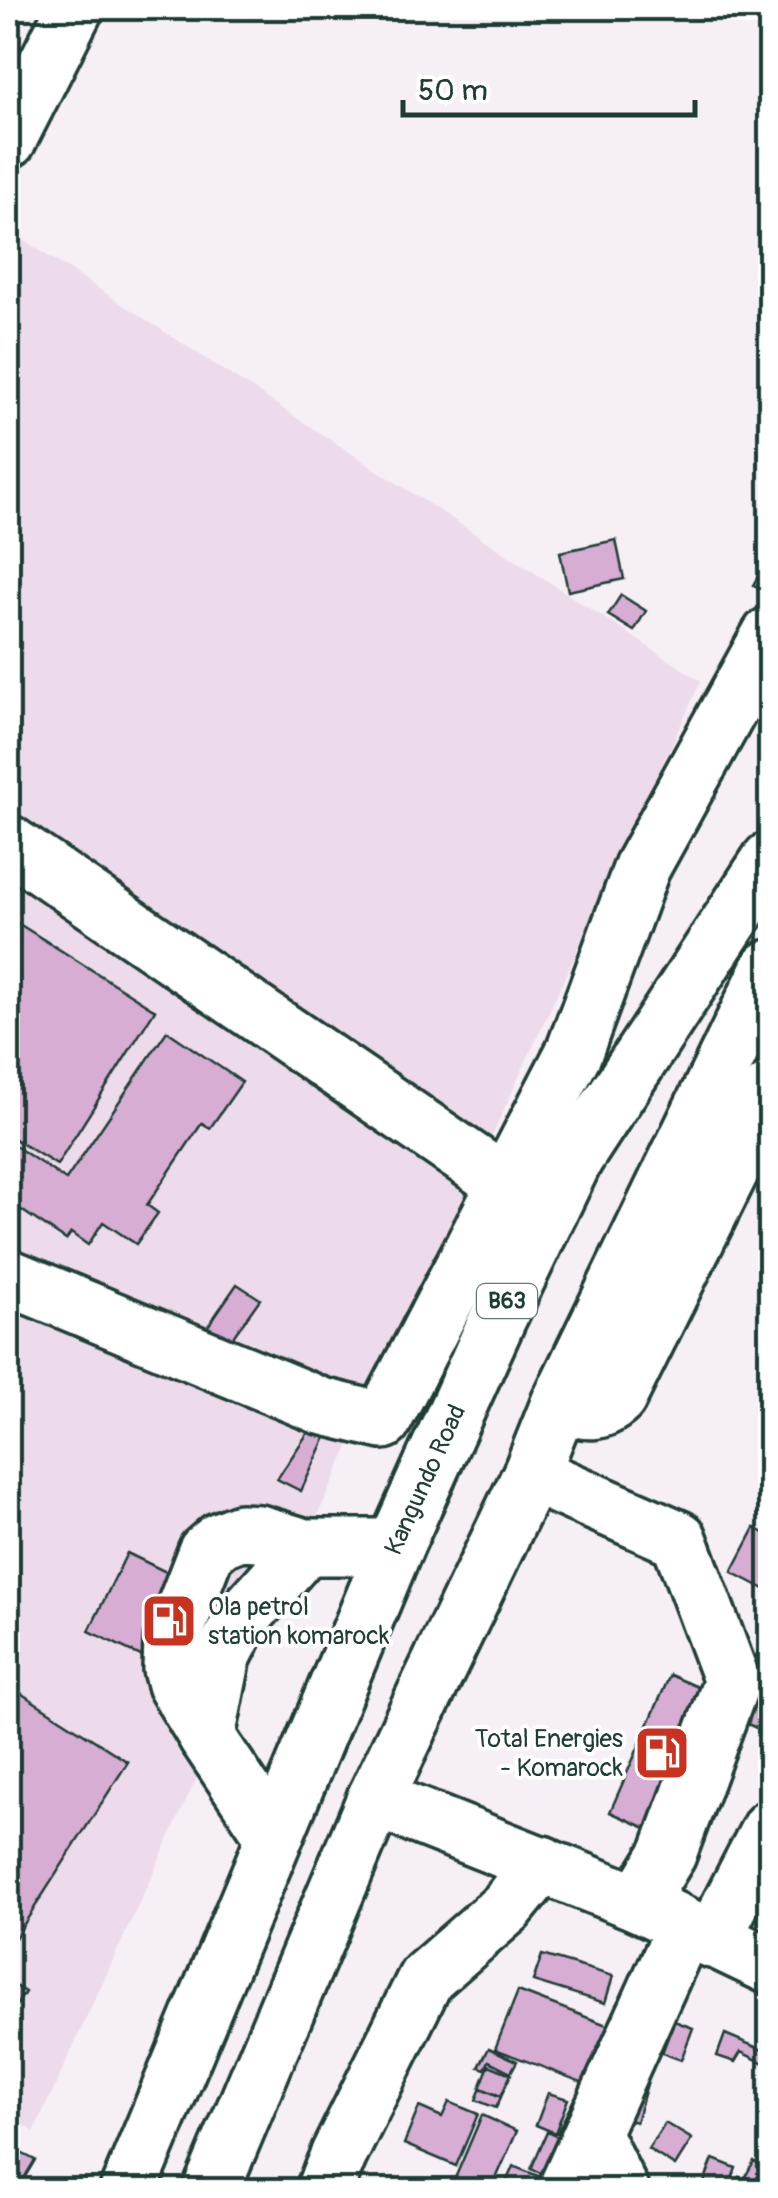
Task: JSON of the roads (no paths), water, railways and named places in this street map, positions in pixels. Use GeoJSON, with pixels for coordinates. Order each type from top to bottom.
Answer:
{"type":"FeatureCollection","features":[{"type":"Feature","properties":{"kind":"main road"},"geometry":{"type":"LineString","coordinates":[[8,140],[75,8]]}},
{"type":"Feature","properties":{"kind":"main road"},"geometry":{"type":"LineString","coordinates":[[8,1277],[321,1406],[383,1421],[574,1052],[642,867],[770,636]]}},
{"type":"Feature","properties":{"kind":"main road"},"geometry":{"type":"LineString","coordinates":[[8,843],[507,1185]]}},
{"type":"Feature","properties":{"kind":"main road","name":"Kangundo Road"},"geometry":{"type":"LineString","coordinates":[[128,2190],[396,1547],[575,1158],[770,860]]}},
{"type":"Feature","properties":{"kind":"main road"},"geometry":{"type":"LineString","coordinates":[[212,2190],[375,1799],[532,1474],[559,1404],[770,968]]}},
{"type":"Feature","properties":{"kind":"main road"},"geometry":{"type":"LineString","coordinates":[[559,1404],[593,1414],[607,1409],[618,1398],[770,1091]]}},
{"type":"Feature","properties":{"kind":"main road"},"geometry":{"type":"LineString","coordinates":[[532,1474],[679,1538],[732,1681],[668,1854],[678,1923]]}},
{"type":"Feature","properties":{"kind":"main road"},"geometry":{"type":"LineString","coordinates":[[274,1838],[175,1684],[170,1656],[172,1640],[206,1552],[220,1540],[240,1532],[258,1533],[304,1547],[396,1547]]}},
{"type":"Feature","properties":{"kind":"main road"},"geometry":{"type":"LineString","coordinates":[[207,1737],[223,1656],[236,1630],[304,1547]]}},
{"type":"Feature","properties":{"kind":"main road"},"geometry":{"type":"LineString","coordinates":[[375,1799],[542,1864],[770,1966]]}},
{"type":"Feature","properties":{"kind":"main road"},"geometry":{"type":"LineString","coordinates":[[566,2190],[678,1923],[770,1828]]}},
{"type":"Feature","properties":{"kind":"main road"},"geometry":{"type":"LineString","coordinates":[[324,2190],[426,1978],[506,1908],[542,1864]]}},
{"type":"Feature","properties":{"kind":"main road"},"geometry":{"type":"LineString","coordinates":[[592,2133],[620,2190]]}},
{"type":"Feature","properties":{"kind":"place","name":"Ola petrol station komarock"},"geometry":{"type":"Point","coordinates":[169,1621]}},
{"type":"Feature","properties":{"kind":"place","name":"Total Energies - Komarock"},"geometry":{"type":"Point","coordinates":[662,1753]}}]}
